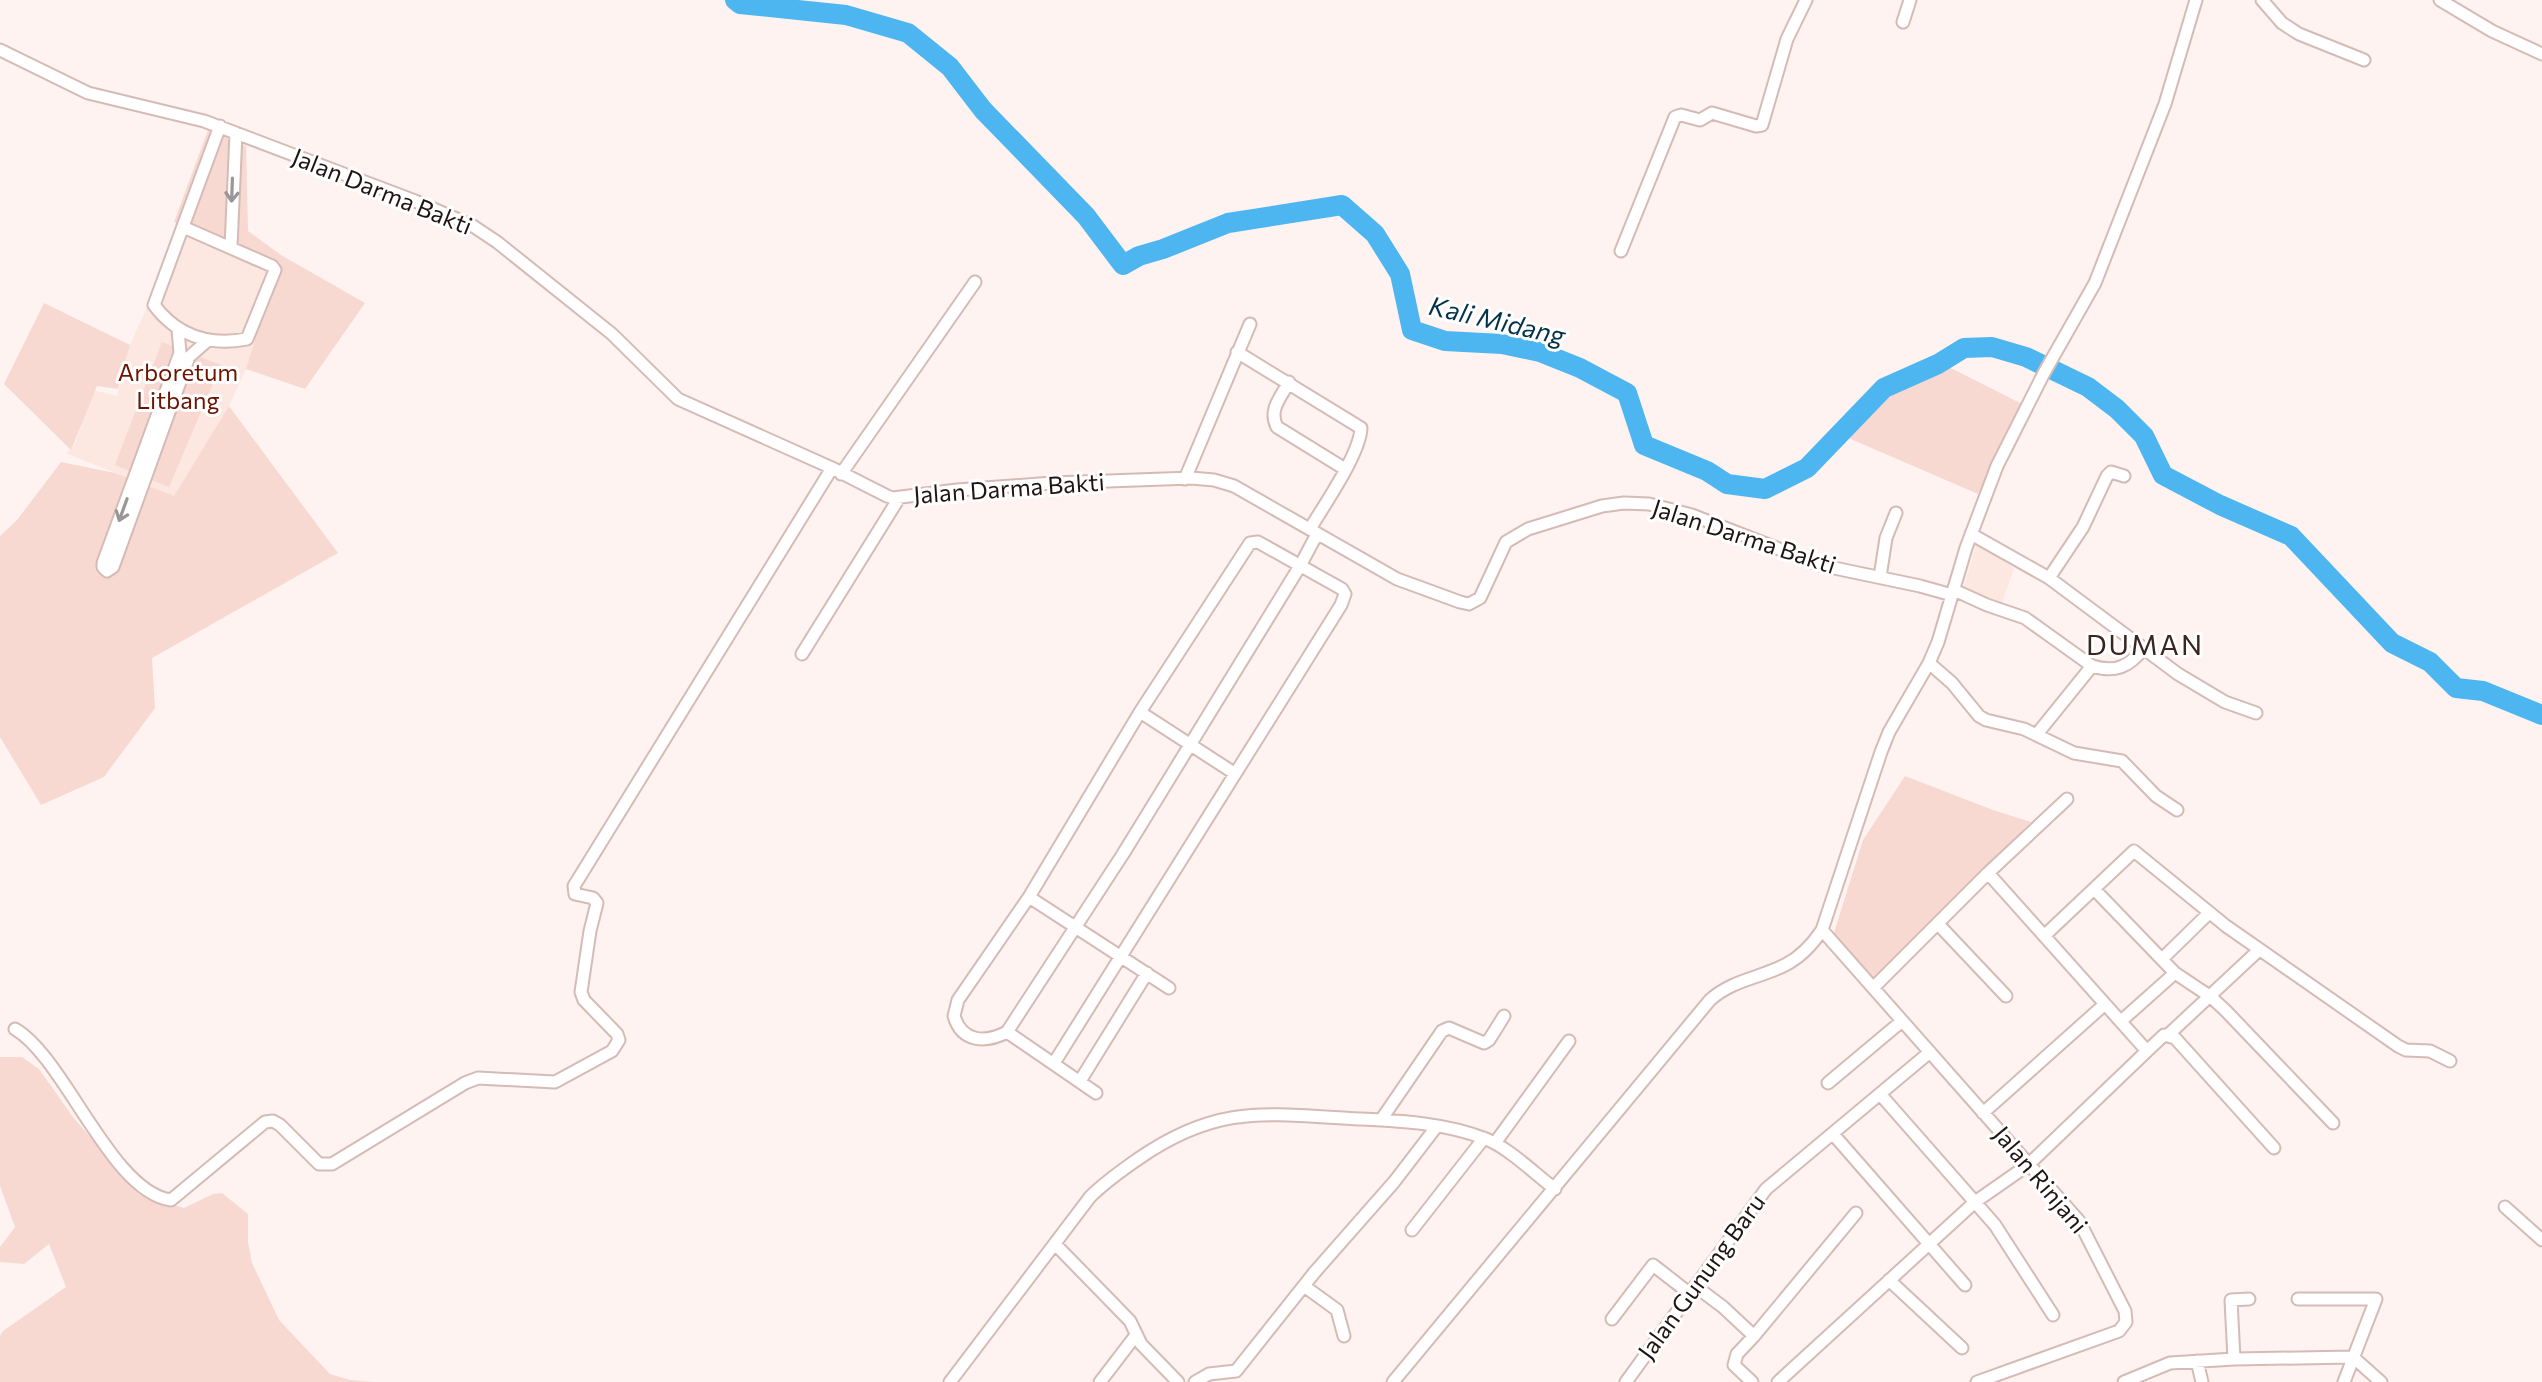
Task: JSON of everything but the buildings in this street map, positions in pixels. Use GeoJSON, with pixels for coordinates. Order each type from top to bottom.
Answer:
{"type":"FeatureCollection","features":[{"type":"Feature","properties":{"kind":"street"},"geometry":{"type":"LineString","coordinates":[[1621,251],[1675,117],[1681,115],[1702,120],[1712,113],[1762,125],[1787,39],[1806,0]]}},
{"type":"Feature","properties":{"kind":"street"},"geometry":{"type":"LineString","coordinates":[[1903,22],[1910,0]]}},
{"type":"Feature","properties":{"kind":"street"},"geometry":{"type":"LineString","coordinates":[[1393,1382],[1710,1000],[1732,985],[1790,962],[1806,950],[1822,930],[1889,732],[1929,663],[1997,466],[2044,373],[2083,307],[2103,263],[2165,104],[2196,0]]}},
{"type":"Feature","properties":{"kind":"street"},"geometry":{"type":"LineString","coordinates":[[2262,0],[2282,23],[2299,34],[2364,60]]}},
{"type":"Feature","properties":{"kind":"street"},"geometry":{"type":"LineString","coordinates":[[2440,0],[2481,25],[2542,54]]}},
{"type":"Feature","properties":{"kind":"street","name":"Jalan Darma Bakti"},"geometry":{"type":"LineString","coordinates":[[0,50],[88,93],[220,126],[473,226],[618,339],[678,399],[879,493],[899,498],[1053,483],[1207,478],[1234,486],[1413,587],[1469,604],[1480,598],[1506,542],[1528,529],[1602,506],[1649,504],[1703,518],[1820,565],[1953,593],[2025,618],[2092,666]]}},
{"type":"Feature","properties":{"kind":"street"},"geometry":{"type":"LineString","coordinates":[[183,227],[272,266],[275,274],[247,339],[206,342],[178,330],[154,305],[220,126]]}},
{"type":"Feature","properties":{"kind":"street"},"geometry":{"type":"LineString","coordinates":[[231,247],[236,133]]}},
{"type":"Feature","properties":{"kind":"street"},"geometry":{"type":"LineString","coordinates":[[15,1029],[33,1044],[95,1132],[129,1173],[155,1196],[171,1200],[265,1122],[273,1121],[280,1125],[319,1164],[332,1164],[465,1083],[478,1078],[555,1082],[612,1051],[619,1040],[617,1034],[584,1000],[581,992],[597,903],[593,898],[575,894],[574,886],[836,471],[975,282]]}},
{"type":"Feature","properties":{"kind":"street"},"geometry":{"type":"LineString","coordinates":[[1185,479],[1250,324]]}},
{"type":"Feature","properties":{"kind":"street"},"geometry":{"type":"LineString","coordinates":[[139,480],[113,567],[107,571],[103,563],[139,480],[185,355],[178,330]]}},
{"type":"Feature","properties":{"kind":"street"},"geometry":{"type":"LineString","coordinates":[[185,355],[206,342]]}},
{"type":"Feature","properties":{"kind":"street"},"geometry":{"type":"LineString","coordinates":[[1054,1063],[1344,599],[1342,589],[1300,566],[1258,542],[1250,543],[1140,712],[1029,897],[965,990],[955,1010],[958,1027],[970,1038],[995,1039],[1007,1032],[1123,854],[1300,566],[1313,532],[1358,442],[1361,428],[1237,352]]}},
{"type":"Feature","properties":{"kind":"street"},"geometry":{"type":"LineString","coordinates":[[1289,382],[1274,407],[1273,419],[1277,427],[1345,469]]}},
{"type":"Feature","properties":{"kind":"street"},"geometry":{"type":"LineString","coordinates":[[2049,578],[2083,527],[2107,476],[2111,472],[2124,476]]}},
{"type":"Feature","properties":{"kind":"street"},"geometry":{"type":"LineString","coordinates":[[802,654],[899,498]]}},
{"type":"Feature","properties":{"kind":"street"},"geometry":{"type":"LineString","coordinates":[[1880,577],[1886,538],[1896,513]]}},
{"type":"Feature","properties":{"kind":"street"},"geometry":{"type":"LineString","coordinates":[[1971,534],[2049,578],[2143,649],[2225,702],[2256,713]]}},
{"type":"Feature","properties":{"kind":"street"},"geometry":{"type":"LineString","coordinates":[[2037,734],[2092,666],[2118,669],[2134,661],[2143,649]]}},
{"type":"Feature","properties":{"kind":"street"},"geometry":{"type":"LineString","coordinates":[[1929,663],[1958,689],[1979,716],[2037,734],[2074,753],[2122,761],[2156,796],[2177,810]]}},
{"type":"Feature","properties":{"kind":"street"},"geometry":{"type":"LineString","coordinates":[[1140,712],[1234,773]]}},
{"type":"Feature","properties":{"kind":"street"},"geometry":{"type":"LineString","coordinates":[[1873,988],[2067,799]]}},
{"type":"Feature","properties":{"kind":"street"},"geometry":{"type":"LineString","coordinates":[[2044,936],[2134,851],[2259,950],[2403,1049],[2427,1050],[2450,1061]]}},
{"type":"Feature","properties":{"kind":"street"},"geometry":{"type":"LineString","coordinates":[[1988,873],[2147,1051]]}},
{"type":"Feature","properties":{"kind":"street"},"geometry":{"type":"LineString","coordinates":[[2094,889],[2175,973],[2211,997],[2333,1123]]}},
{"type":"Feature","properties":{"kind":"street"},"geometry":{"type":"LineString","coordinates":[[1029,897],[1169,988]]}},
{"type":"Feature","properties":{"kind":"street"},"geometry":{"type":"LineString","coordinates":[[2162,959],[2209,913]]}},
{"type":"Feature","properties":{"kind":"street"},"geometry":{"type":"LineString","coordinates":[[1938,924],[2006,996]]}},
{"type":"Feature","properties":{"kind":"street","name":"Jalan Rinjani"},"geometry":{"type":"LineString","coordinates":[[1822,930],[2086,1232],[2125,1311],[2126,1322],[2119,1331],[1977,1382]]}},
{"type":"Feature","properties":{"kind":"street"},"geometry":{"type":"LineString","coordinates":[[1778,1382],[1975,1202],[2028,1165],[2259,950]]}},
{"type":"Feature","properties":{"kind":"street"},"geometry":{"type":"LineString","coordinates":[[1080,1081],[1147,973]]}},
{"type":"Feature","properties":{"kind":"street"},"geometry":{"type":"LineString","coordinates":[[2121,1021],[2175,973]]}},
{"type":"Feature","properties":{"kind":"street"},"geometry":{"type":"LineString","coordinates":[[1983,1113],[2105,1004]]}},
{"type":"Feature","properties":{"kind":"street"},"geometry":{"type":"LineString","coordinates":[[1381,1120],[1442,1031],[1449,1028],[1484,1043],[1504,1016]]}},
{"type":"Feature","properties":{"kind":"street"},"geometry":{"type":"LineString","coordinates":[[1828,1083],[1902,1021]]}},
{"type":"Feature","properties":{"kind":"street"},"geometry":{"type":"LineString","coordinates":[[1007,1032],[1096,1093]]}},
{"type":"Feature","properties":{"kind":"street"},"geometry":{"type":"LineString","coordinates":[[2168,1035],[2175,1038],[2274,1148]]}},
{"type":"Feature","properties":{"kind":"street"},"geometry":{"type":"LineString","coordinates":[[1412,1230],[1490,1141],[1569,1041]]}},
{"type":"Feature","properties":{"kind":"street","name":"Jalan Gunung Baru"},"geometry":{"type":"LineString","coordinates":[[1626,1382],[1766,1189],[1930,1052]]}},
{"type":"Feature","properties":{"kind":"street"},"geometry":{"type":"LineString","coordinates":[[1880,1094],[1995,1225],[2053,1315]]}},
{"type":"Feature","properties":{"kind":"street"},"geometry":{"type":"LineString","coordinates":[[950,1382],[1103,1184],[1167,1140],[1221,1119],[1249,1115],[1381,1120],[1437,1126],[1490,1141],[1555,1189]]}},
{"type":"Feature","properties":{"kind":"street"},"geometry":{"type":"LineString","coordinates":[[1195,1382],[1209,1374],[1236,1371],[1437,1126]]}},
{"type":"Feature","properties":{"kind":"street"},"geometry":{"type":"LineString","coordinates":[[1833,1134],[1965,1285]]}},
{"type":"Feature","properties":{"kind":"street"},"geometry":{"type":"LineString","coordinates":[[2505,1207],[2542,1240]]}},
{"type":"Feature","properties":{"kind":"street"},"geometry":{"type":"LineString","coordinates":[[1752,1382],[1734,1365],[1737,1354],[1856,1213]]}},
{"type":"Feature","properties":{"kind":"street"},"geometry":{"type":"LineString","coordinates":[[1055,1244],[1130,1321],[1141,1344],[1178,1382]]}},
{"type":"Feature","properties":{"kind":"street"},"geometry":{"type":"LineString","coordinates":[[1612,1319],[1653,1265],[1723,1307],[1754,1336]]}},
{"type":"Feature","properties":{"kind":"street"},"geometry":{"type":"LineString","coordinates":[[1889,1280],[1962,1348]]}},
{"type":"Feature","properties":{"kind":"street"},"geometry":{"type":"LineString","coordinates":[[1304,1286],[1337,1310],[1344,1336]]}},
{"type":"Feature","properties":{"kind":"street"},"geometry":{"type":"LineString","coordinates":[[2234,1359],[2231,1300],[2249,1299]]}},
{"type":"Feature","properties":{"kind":"street"},"geometry":{"type":"LineString","coordinates":[[2298,1299],[2376,1299],[2344,1382]]}},
{"type":"Feature","properties":{"kind":"street"},"geometry":{"type":"LineString","coordinates":[[1100,1382],[1136,1335]]}},
{"type":"Feature","properties":{"kind":"street"},"geometry":{"type":"LineString","coordinates":[[2124,1382],[2143,1378],[2170,1363],[2353,1357],[2381,1382]]}},
{"type":"Feature","properties":{"kind":"street"},"geometry":{"type":"LineString","coordinates":[[2197,1361],[2202,1382]]}},
{"type":"Feature","properties":{"kind":"shaded area"},"geometry":{"type":"Polygon","coordinates":[[[183,227],[231,247],[275,274],[246,369],[229,406],[174,497],[66,453],[74,446],[93,390],[117,396],[130,345],[183,227]]]}},
{"type":"Feature","properties":{"kind":"shaded area"},"geometry":{"type":"Polygon","coordinates":[[[1977,543],[2014,568],[2000,609],[1963,589],[1977,543]]]}},
{"type":"Feature","properties":{"kind":"green space"},"geometry":{"type":"Polygon","coordinates":[[[208,130],[246,146],[248,231],[281,255],[365,303],[305,389],[246,369],[278,264],[275,270],[174,222],[208,130]]]}},
{"type":"Feature","properties":{"kind":"green space"},"geometry":{"type":"Polygon","coordinates":[[[44,303],[130,345],[118,389],[97,386],[71,450],[4,384],[44,303]]]}},
{"type":"Feature","properties":{"kind":"green space","name":"Arboretum Litbang"},"geometry":{"type":"Polygon","coordinates":[[[162,342],[221,365],[169,487],[115,465],[162,342]]]}},
{"type":"Feature","properties":{"kind":"green space"},"geometry":{"type":"Polygon","coordinates":[[[1945,365],[2022,404],[1978,494],[1846,437],[1889,391],[1945,365]]]}},
{"type":"Feature","properties":{"kind":"green space"},"geometry":{"type":"Polygon","coordinates":[[[229,406],[338,553],[152,658],[155,708],[104,777],[41,805],[0,737],[0,536],[17,520],[61,462],[115,473],[174,496],[229,406]]]}},
{"type":"Feature","properties":{"kind":"green space"},"geometry":{"type":"Polygon","coordinates":[[[1905,776],[2031,822],[1870,982],[1833,936],[1863,840],[1905,776]]]}},
{"type":"Feature","properties":{"kind":"green space"},"geometry":{"type":"Polygon","coordinates":[[[0,1057],[22,1057],[39,1069],[73,1117],[139,1194],[184,1208],[222,1193],[248,1214],[252,1263],[279,1320],[330,1374],[374,1382],[0,1382],[0,1336],[3,1331],[66,1287],[49,1244],[24,1264],[0,1262],[0,1247],[15,1227],[0,1186],[0,1057]]]}},
{"type":"Feature","properties":{"kind":"waterway","name":"Kali Midang"},"geometry":{"type":"LineString","coordinates":[[735,0],[740,4],[846,15],[908,33],[950,67],[983,110],[1086,216],[1123,265],[1139,256],[1228,223],[1342,205],[1375,234],[1400,274],[1412,330],[1445,341],[1502,344],[1540,352],[1580,368],[1627,393],[1644,445],[1707,471],[1727,484],[1765,489],[1807,468],[1884,388],[1938,364],[1964,348],[1992,347],[2026,357],[2088,387],[2117,409],[2144,436],[2163,475],[2220,505],[2291,536],[2392,643],[2430,662],[2456,688],[2483,691],[2542,715]]}},
{"type":"Feature","properties":{"kind":"district","name":"DUMAN"},"geometry":{"type":"Point","coordinates":[2145,645]}}]}
